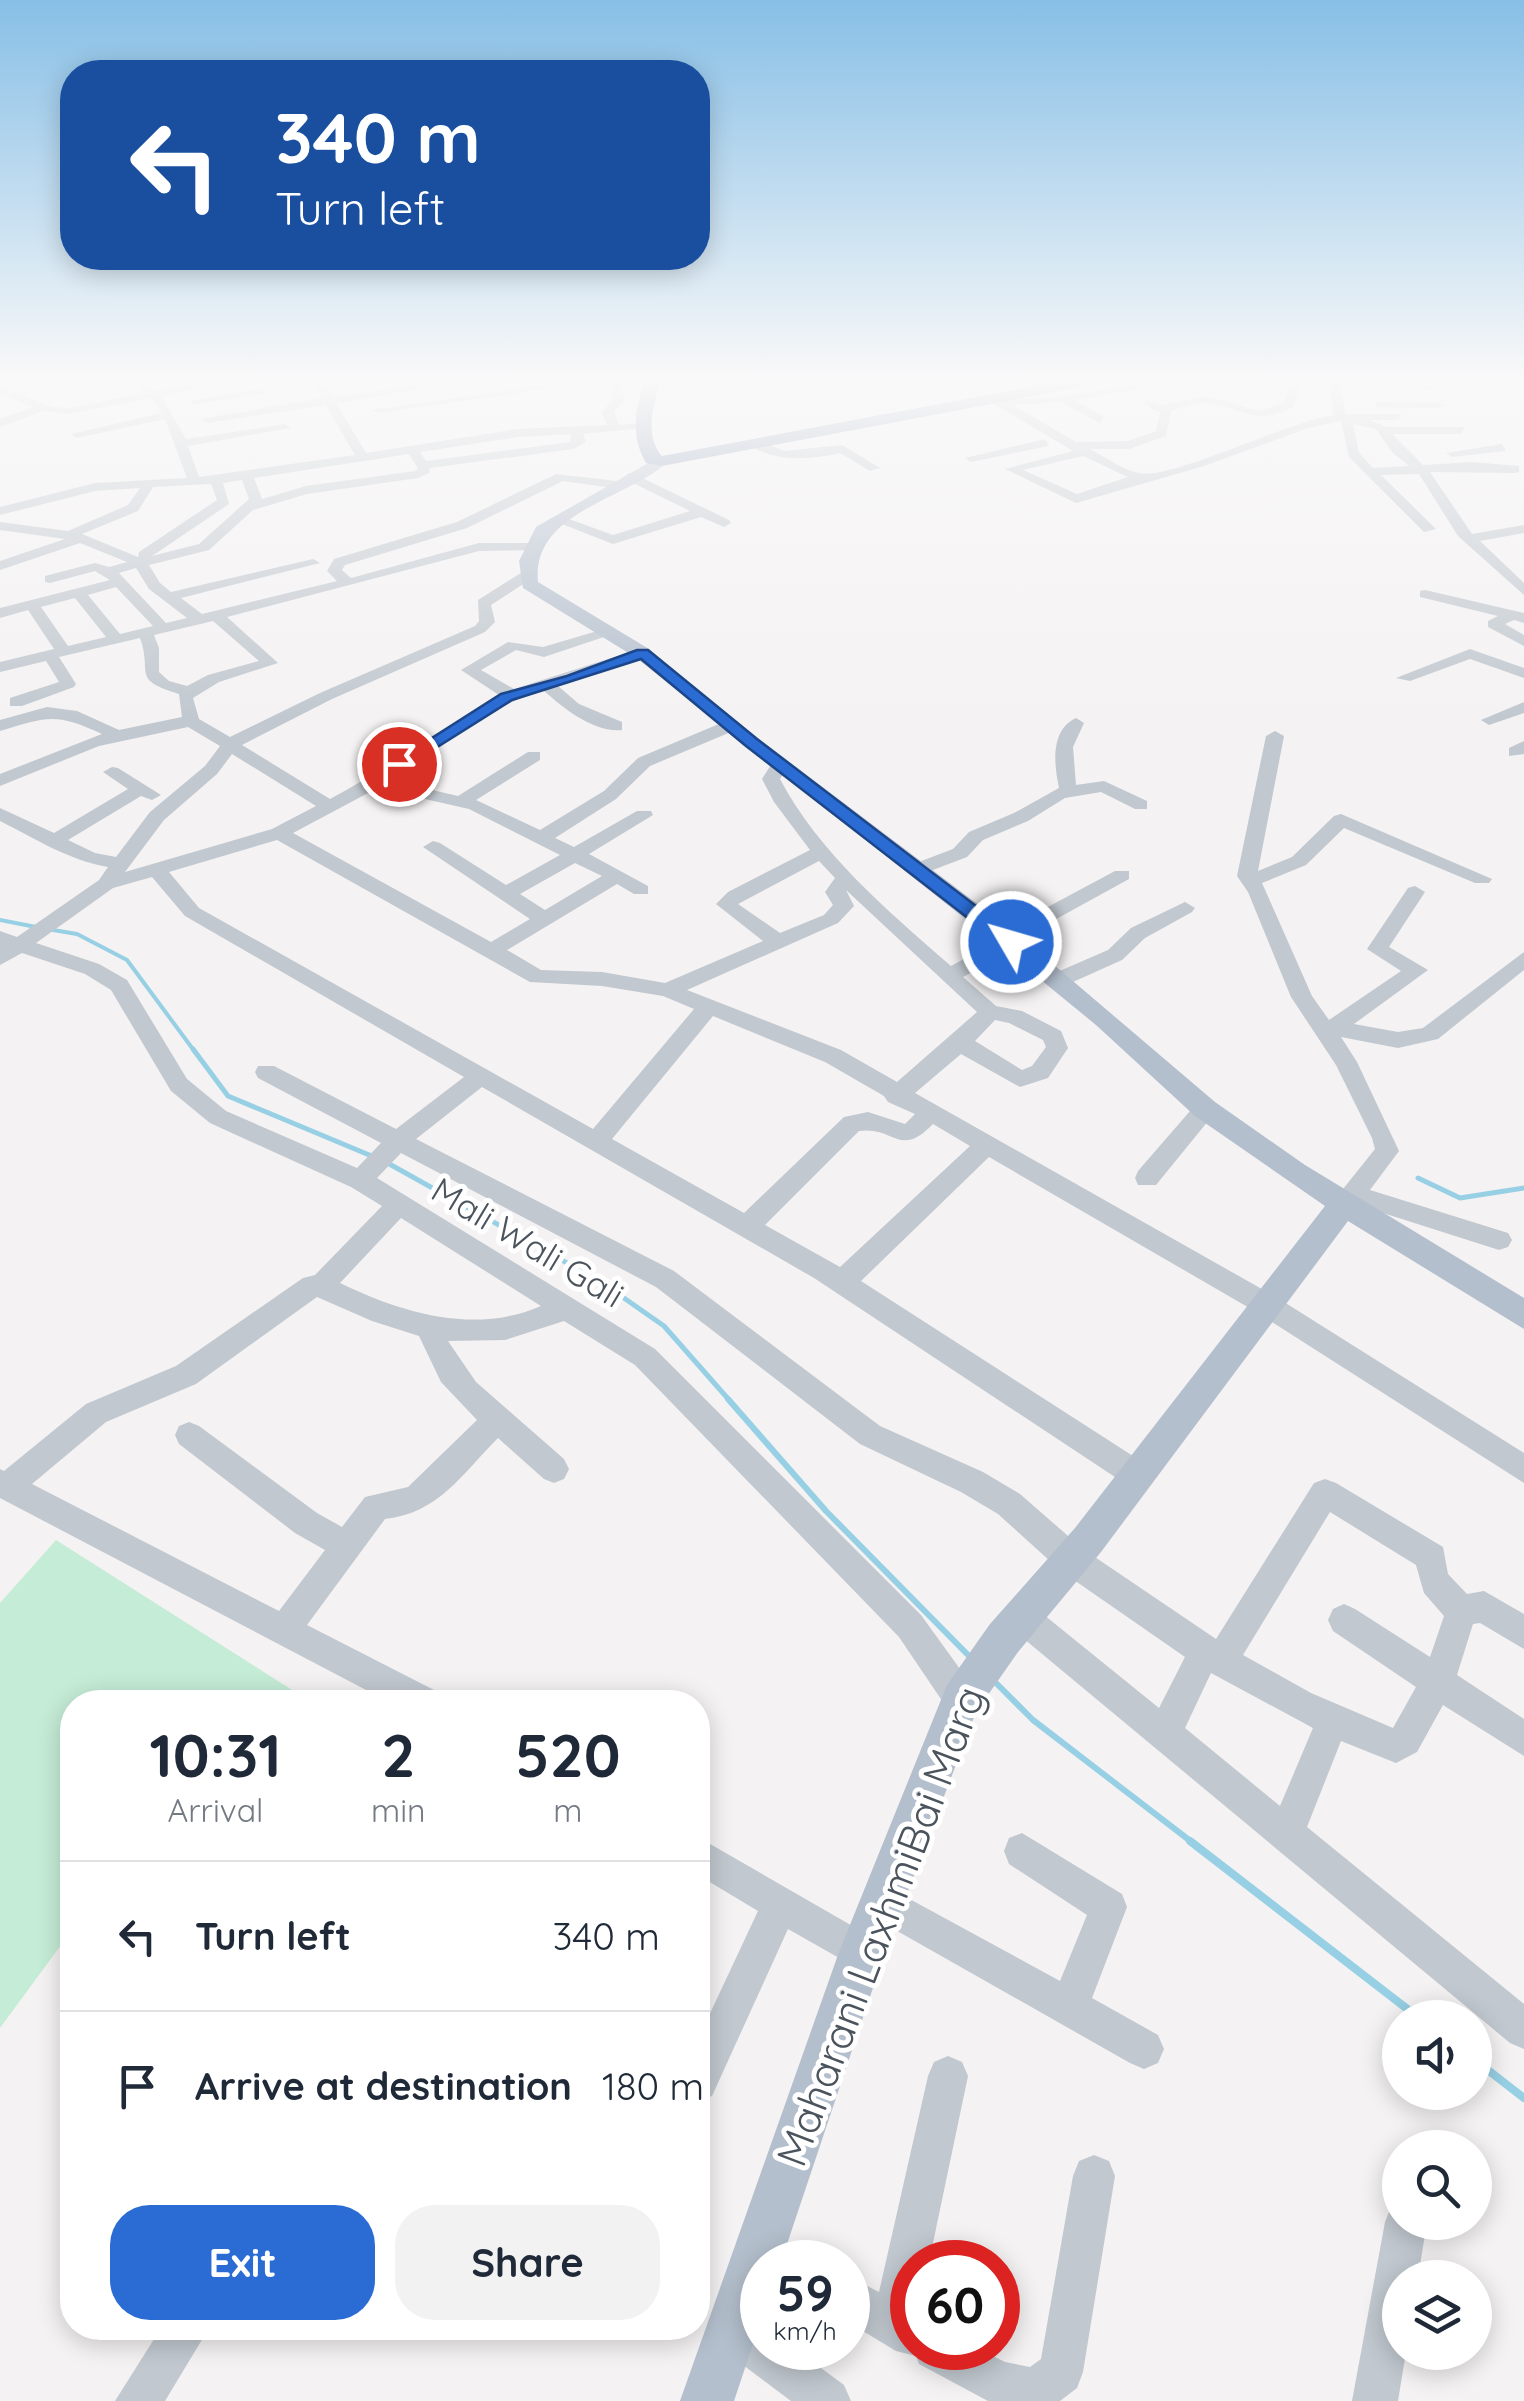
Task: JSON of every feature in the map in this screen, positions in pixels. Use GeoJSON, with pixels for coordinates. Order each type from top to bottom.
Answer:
{"type":"FeatureCollection","features":[{"type":"Feature","properties":{"kind":"main road"},"geometry":{"type":"LineString","coordinates":[[602,494],[542,530],[527,561],[530,584],[642,653],[1008,940],[1105,1019],[1205,1109],[1524,1316]]}},
{"type":"Feature","properties":{"kind":"main road","name":"Maharani LaxhmiBai Marg"},"geometry":{"type":"LineString","coordinates":[[777,2240],[862,1952],[966,1690],[1072,1560],[1349,1199]]}},
{"type":"Feature","properties":{"kind":"main road","name":"Maharani LaxhmiBai Marg"},"geometry":{"type":"LineString","coordinates":[[707,2401],[740,2312]]}},
{"type":"Feature","properties":{"kind":"street"},"geometry":{"type":"LineString","coordinates":[[1,523],[79,494]]}},
{"type":"Feature","properties":{"kind":"street"},"geometry":{"type":"LineString","coordinates":[[0,566],[133,508],[142,494]]}},
{"type":"Feature","properties":{"kind":"street"},"geometry":{"type":"LineString","coordinates":[[0,613],[80,593],[114,576],[224,502],[221,494]]}},
{"type":"Feature","properties":{"kind":"street"},"geometry":{"type":"LineString","coordinates":[[136,562],[204,548],[256,500],[254,494]]}},
{"type":"Feature","properties":{"kind":"street"},"geometry":{"type":"LineString","coordinates":[[248,508],[293,494]]}},
{"type":"Feature","properties":{"kind":"street"},"geometry":{"type":"LineString","coordinates":[[348,583],[334,572],[338,562],[462,525],[525,494]]}},
{"type":"Feature","properties":{"kind":"street"},"geometry":{"type":"LineString","coordinates":[[658,494],[724,522]]}},
{"type":"Feature","properties":{"kind":"street"},"geometry":{"type":"LineString","coordinates":[[1065,494],[1076,499],[1091,494]]}},
{"type":"Feature","properties":{"kind":"street"},"geometry":{"type":"LineString","coordinates":[[1393,494],[1429,528]]}},
{"type":"Feature","properties":{"kind":"street"},"geometry":{"type":"LineString","coordinates":[[1439,494],[1470,539],[1517,579],[1524,591]]}},
{"type":"Feature","properties":{"kind":"street"},"geometry":{"type":"LineString","coordinates":[[556,519],[613,540],[702,512]]}},
{"type":"Feature","properties":{"kind":"street"},"geometry":{"type":"LineString","coordinates":[[1,523],[74,536],[136,562],[168,597],[208,617],[270,663],[215,678],[189,692],[185,697],[192,721],[330,808]]}},
{"type":"Feature","properties":{"kind":"street"},"geometry":{"type":"LineString","coordinates":[[1470,539],[1524,529]]}},
{"type":"Feature","properties":{"kind":"street"},"geometry":{"type":"LineString","coordinates":[[2,662],[57,654],[479,547],[533,547]]}},
{"type":"Feature","properties":{"kind":"street"},"geometry":{"type":"LineString","coordinates":[[168,597],[313,562]]}},
{"type":"Feature","properties":{"kind":"street"},"geometry":{"type":"LineString","coordinates":[[50,579],[66,568],[102,566],[114,576],[154,630],[151,673],[163,684],[189,692]]}},
{"type":"Feature","properties":{"kind":"street"},"geometry":{"type":"LineString","coordinates":[[154,586],[210,574],[237,610]]}},
{"type":"Feature","properties":{"kind":"street"},"geometry":{"type":"LineString","coordinates":[[106,884],[169,805],[211,770],[230,744],[326,696],[480,628],[487,622],[483,603],[528,574]]}},
{"type":"Feature","properties":{"kind":"street"},"geometry":{"type":"LineString","coordinates":[[80,593],[115,638]]}},
{"type":"Feature","properties":{"kind":"street"},"geometry":{"type":"LineString","coordinates":[[1424,594],[1517,616]]}},
{"type":"Feature","properties":{"kind":"street"},"geometry":{"type":"LineString","coordinates":[[16,702],[68,684],[32,606]]}},
{"type":"Feature","properties":{"kind":"street"},"geometry":{"type":"LineString","coordinates":[[1517,616],[1493,624],[1524,642]]}},
{"type":"Feature","properties":{"kind":"street"},"geometry":{"type":"LineString","coordinates":[[480,628],[509,647]]}},
{"type":"Feature","properties":{"kind":"street"},"geometry":{"type":"LineString","coordinates":[[512,695],[470,670],[509,647],[518,645],[536,652],[560,650],[611,632]]}},
{"type":"Feature","properties":{"kind":"street"},"geometry":{"type":"LineString","coordinates":[[15,943],[106,884],[278,833],[330,808],[512,695],[642,653]]}},
{"type":"Feature","properties":{"kind":"street"},"geometry":{"type":"LineString","coordinates":[[1404,678],[1470,654],[1524,672]]}},
{"type":"Feature","properties":{"kind":"street"},"geometry":{"type":"LineString","coordinates":[[547,686],[573,708],[616,726]]}},
{"type":"Feature","properties":{"kind":"street"},"geometry":{"type":"LineString","coordinates":[[1489,720],[1524,707]]}},
{"type":"Feature","properties":{"kind":"street"},"geometry":{"type":"LineString","coordinates":[[0,726],[33,712],[53,710],[116,735]]}},
{"type":"Feature","properties":{"kind":"street"},"geometry":{"type":"LineString","coordinates":[[0,781],[52,755],[116,735],[192,721]]}},
{"type":"Feature","properties":{"kind":"street"},"geometry":{"type":"LineString","coordinates":[[1068,790],[1063,750],[1065,737],[1076,723]]}},
{"type":"Feature","properties":{"kind":"street"},"geometry":{"type":"LineString","coordinates":[[541,838],[610,795],[644,762],[732,726]]}},
{"type":"Feature","properties":{"kind":"street"},"geometry":{"type":"LineString","coordinates":[[1275,736],[1248,876],[1302,997],[1330,1031],[1384,1138],[1386,1151],[1382,1161],[1349,1199],[1499,1240]]}},
{"type":"Feature","properties":{"kind":"street"},"geometry":{"type":"LineString","coordinates":[[460,802],[534,756]]}},
{"type":"Feature","properties":{"kind":"street"},"geometry":{"type":"LineString","coordinates":[[780,764],[772,772],[772,784],[847,876],[990,1012],[1014,1016],[1053,1036],[1058,1048],[1040,1072],[1020,1079],[960,1043]]}},
{"type":"Feature","properties":{"kind":"street"},"geometry":{"type":"LineString","coordinates":[[112,772],[169,805]]}},
{"type":"Feature","properties":{"kind":"street"},"geometry":{"type":"LineString","coordinates":[[385,777],[410,790],[460,802],[576,854],[640,890]]}},
{"type":"Feature","properties":{"kind":"street"},"geometry":{"type":"LineString","coordinates":[[918,869],[960,853],[976,836],[1021,817],[1068,790],[1090,791],[1104,786],[1141,804]]}},
{"type":"Feature","properties":{"kind":"street"},"geometry":{"type":"LineString","coordinates":[[52,842],[141,789]]}},
{"type":"Feature","properties":{"kind":"street"},"geometry":{"type":"LineString","coordinates":[[0,814],[90,858],[122,864]]}},
{"type":"Feature","properties":{"kind":"street"},"geometry":{"type":"LineString","coordinates":[[506,894],[644,815]]}},
{"type":"Feature","properties":{"kind":"street"},"geometry":{"type":"LineString","coordinates":[[1252,880],[1299,862],[1341,820],[1482,879]]}},
{"type":"Feature","properties":{"kind":"street"},"geometry":{"type":"LineString","coordinates":[[278,833],[538,977],[602,979],[667,990],[833,1056],[896,1096],[1266,1305],[1524,1468]]}},
{"type":"Feature","properties":{"kind":"street"},"geometry":{"type":"LineString","coordinates":[[433,847],[545,919]]}},
{"type":"Feature","properties":{"kind":"street"},"geometry":{"type":"LineString","coordinates":[[778,942],[726,904],[824,851]]}},
{"type":"Feature","properties":{"kind":"street"},"geometry":{"type":"LineString","coordinates":[[156,869],[192,912],[842,1282],[1138,1475]]}},
{"type":"Feature","properties":{"kind":"street"},"geometry":{"type":"LineString","coordinates":[[949,976],[1122,875]]}},
{"type":"Feature","properties":{"kind":"street"},"geometry":{"type":"LineString","coordinates":[[492,950],[617,876]]}},
{"type":"Feature","properties":{"kind":"street"},"geometry":{"type":"LineString","coordinates":[[667,990],[831,919],[840,911],[842,901],[835,892],[847,876]]}},
{"type":"Feature","properties":{"kind":"street"},"geometry":{"type":"LineString","coordinates":[[1330,1031],[1417,970],[1377,950],[1415,892]]}},
{"type":"Feature","properties":{"kind":"street"},"geometry":{"type":"LineString","coordinates":[[1056,981],[1115,954],[1138,934],[1185,908]]}},
{"type":"Feature","properties":{"kind":"street","name":"Mali Wali Gali"},"geometry":{"type":"LineString","coordinates":[[15,943],[92,969],[119,985],[179,1084],[218,1117],[379,1160],[399,1204],[622,1339],[670,1379],[910,1626],[966,1690]]}},
{"type":"Feature","properties":{"kind":"street"},"geometry":{"type":"LineString","coordinates":[[1330,1031],[1398,1040],[1430,1034],[1524,959]]}},
{"type":"Feature","properties":{"kind":"street"},"geometry":{"type":"LineString","coordinates":[[596,1142],[710,1005]]}},
{"type":"Feature","properties":{"kind":"street"},"geometry":{"type":"LineString","coordinates":[[896,1096],[960,1043],[990,1012]]}},
{"type":"Feature","properties":{"kind":"street"},"geometry":{"type":"LineString","coordinates":[[266,1072],[379,1160],[528,1205],[664,1280],[870,1435],[1009,1504],[1072,1560],[1213,1656],[1334,1720],[1396,1746],[1405,1740],[1438,1681],[1462,1610]]}},
{"type":"Feature","properties":{"kind":"street"},"geometry":{"type":"LineString","coordinates":[[379,1160],[479,1076]]}},
{"type":"Feature","properties":{"kind":"street"},"geometry":{"type":"LineString","coordinates":[[1147,1178],[1205,1109]]}},
{"type":"Feature","properties":{"kind":"street"},"geometry":{"type":"LineString","coordinates":[[746,1227],[852,1123],[868,1121],[909,1134],[929,1114]]}},
{"type":"Feature","properties":{"kind":"street"},"geometry":{"type":"LineString","coordinates":[[842,1282],[985,1146]]}},
{"type":"Feature","properties":{"kind":"street"},"geometry":{"type":"LineString","coordinates":[[399,1204],[321,1286],[300,1292],[186,1375],[96,1413],[4,1485],[399,1690]]}},
{"type":"Feature","properties":{"kind":"street"},"geometry":{"type":"LineString","coordinates":[[321,1286],[385,1318],[430,1330],[532,1324],[568,1307]]}},
{"type":"Feature","properties":{"kind":"street"},"geometry":{"type":"LineString","coordinates":[[430,1330],[444,1368],[495,1422],[528,1442],[554,1469]]}},
{"type":"Feature","properties":{"kind":"street"},"geometry":{"type":"LineString","coordinates":[[284,1630],[376,1508],[386,1503],[410,1504],[420,1497],[495,1422]]}},
{"type":"Feature","properties":{"kind":"street"},"geometry":{"type":"LineString","coordinates":[[189,1435],[306,1523],[347,1546]]}},
{"type":"Feature","properties":{"kind":"street"},"geometry":{"type":"LineString","coordinates":[[1164,1734],[1325,1493],[1432,1558],[1430,1569],[1436,1588],[1462,1610]]}},
{"type":"Feature","properties":{"kind":"street"},"geometry":{"type":"LineString","coordinates":[[1462,1610],[1484,1606],[1524,1633]]}},
{"type":"Feature","properties":{"kind":"street"},"geometry":{"type":"LineString","coordinates":[[1344,1620],[1524,1739]]}},
{"type":"Feature","properties":{"kind":"street"},"geometry":{"type":"LineString","coordinates":[[1013,1628],[1164,1734],[1524,2029]]}},
{"type":"Feature","properties":{"kind":"street"},"geometry":{"type":"LineString","coordinates":[[1286,1834],[1334,1720]]}},
{"type":"Feature","properties":{"kind":"street"},"geometry":{"type":"LineString","coordinates":[[1022,1851],[1110,1908],[1069,2007]]}},
{"type":"Feature","properties":{"kind":"street"},"geometry":{"type":"LineString","coordinates":[[710,1862],[862,1952]]}},
{"type":"Feature","properties":{"kind":"street"},"geometry":{"type":"LineString","coordinates":[[882,1902],[1144,2049]]}},
{"type":"Feature","properties":{"kind":"street"},"geometry":{"type":"LineString","coordinates":[[710,2056],[780,1906]]}},
{"type":"Feature","properties":{"kind":"street"},"geometry":{"type":"LineString","coordinates":[[919,2240],[948,2076]]}},
{"type":"Feature","properties":{"kind":"street"},"geometry":{"type":"LineString","coordinates":[[976,2370],[1006,2386],[1024,2390],[1039,2389],[1061,2372],[1094,2176]]}},
{"type":"Feature","properties":{"kind":"street"},"geometry":{"type":"LineString","coordinates":[[1375,2401],[1403,2240]]}},
{"type":"Feature","properties":{"kind":"street"},"geometry":{"type":"LineString","coordinates":[[731,2328],[828,2401]]}},
{"type":"Feature","properties":{"kind":"street"},"geometry":{"type":"LineString","coordinates":[[138,2401],[179,2340]]}},
{"type":"Feature","properties":{"kind":"green space"},"geometry":{"type":"Polygon","coordinates":[[[56,1540],[292,1690],[60,1690],[60,1946],[0,2028],[0,1603],[56,1540]]]}},
{"type":"Feature","properties":{"kind":"waterway"},"geometry":{"type":"LineString","coordinates":[[0,920],[36,927]]}},
{"type":"Feature","properties":{"kind":"waterway"},"geometry":{"type":"LineString","coordinates":[[47,929],[77,934],[127,960],[195,1052]]}},
{"type":"Feature","properties":{"kind":"waterway"},"geometry":{"type":"LineString","coordinates":[[193,1049],[228,1096],[374,1157]]}},
{"type":"Feature","properties":{"kind":"waterway"},"geometry":{"type":"LineString","coordinates":[[384,1161],[601,1282],[664,1326],[730,1401]]}},
{"type":"Feature","properties":{"kind":"waterway"},"geometry":{"type":"LineString","coordinates":[[1418,1178],[1460,1198],[1524,1188]]}},
{"type":"Feature","properties":{"kind":"waterway"},"geometry":{"type":"LineString","coordinates":[[728,1399],[826,1511],[972,1659]]}},
{"type":"Feature","properties":{"kind":"waterway"},"geometry":{"type":"LineString","coordinates":[[994,1681],[1033,1720],[1193,1843]]}},
{"type":"Feature","properties":{"kind":"waterway"},"geometry":{"type":"LineString","coordinates":[[1190,1841],[1396,2000]]}},
{"type":"Feature","properties":{"kind":"waterway"},"geometry":{"type":"LineString","coordinates":[[1492,2073],[1524,2098]]}},
{"type":"Feature","properties":{"kind":"route"},"geometry":{"type":"LineString","coordinates":[[399,764],[507,697],[572,679],[642,653],[1011,942]]}}]}
